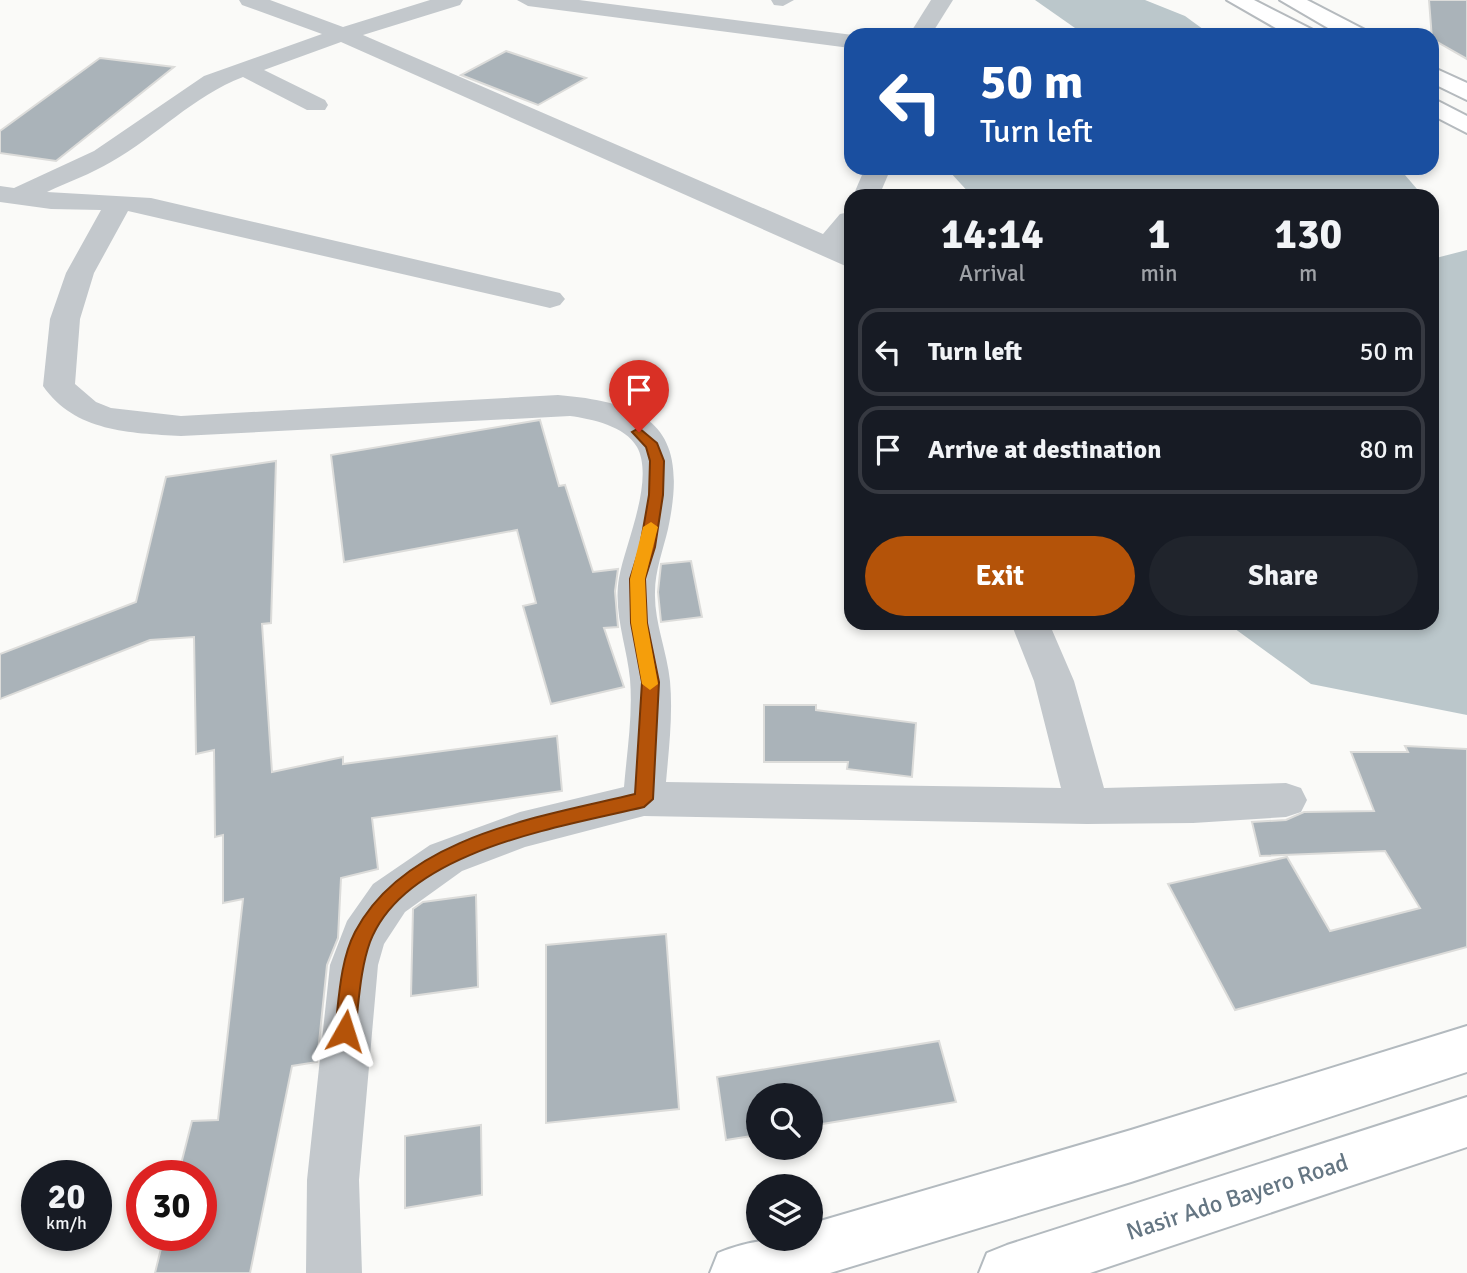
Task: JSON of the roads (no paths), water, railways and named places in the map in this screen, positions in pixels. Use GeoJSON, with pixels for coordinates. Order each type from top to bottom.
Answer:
{"type":"FeatureCollection","features":[{"type":"Feature","properties":{"kind":"street"},"geometry":{"type":"LineString","coordinates":[[250,0],[341,36],[839,253]]}},
{"type":"Feature","properties":{"kind":"street"},"geometry":{"type":"LineString","coordinates":[[8,195],[103,156],[193,92],[245,69],[452,0]]}},
{"type":"Feature","properties":{"kind":"street"},"geometry":{"type":"LineString","coordinates":[[528,0],[844,40]]}},
{"type":"Feature","properties":{"kind":"street"},"geometry":{"type":"LineString","coordinates":[[924,28],[942,0]]}},
{"type":"Feature","properties":{"kind":"street"},"geometry":{"type":"LineString","coordinates":[[1238,0],[1292,28]]}},
{"type":"Feature","properties":{"kind":"street"},"geometry":{"type":"LineString","coordinates":[[1291,0],[1344,28]]}},
{"type":"Feature","properties":{"kind":"street"},"geometry":{"type":"LineString","coordinates":[[245,69],[316,105]]}},
{"type":"Feature","properties":{"kind":"street"},"geometry":{"type":"LineString","coordinates":[[1439,78],[1467,93]]}},
{"type":"Feature","properties":{"kind":"street"},"geometry":{"type":"LineString","coordinates":[[1439,109],[1467,126]]}},
{"type":"Feature","properties":{"kind":"street"},"geometry":{"type":"LineString","coordinates":[[8,195],[79,204],[119,202],[334,247],[550,299]]}},
{"type":"Feature","properties":{"kind":"street"},"geometry":{"type":"LineString","coordinates":[[119,202],[80,273],[65,319],[59,386],[74,405],[93,414],[125,421],[181,426],[558,405],[588,407],[616,417],[653,446],[657,461],[656,495],[647,547],[637,579],[639,623],[650,682],[644,799]]}},
{"type":"Feature","properties":{"kind":"street"},"geometry":{"type":"LineString","coordinates":[[1033,630],[1054,681],[1087,806]]}},
{"type":"Feature","properties":{"kind":"street"},"geometry":{"type":"LineString","coordinates":[[334,1273],[333,1180],[347,1011],[354,965],[363,936],[375,914],[389,898],[446,858],[520,830],[644,799],[1087,806],[1193,805],[1286,800]]}},
{"type":"Feature","properties":{"kind":"street"},"geometry":{"type":"LineString","coordinates":[[738,1273],[1131,1156],[1467,1049]]}},
{"type":"Feature","properties":{"kind":"street","name":"Nasir Ado Bayero Road"},"geometry":{"type":"LineString","coordinates":[[1007,1273],[1467,1122]]}}]}
